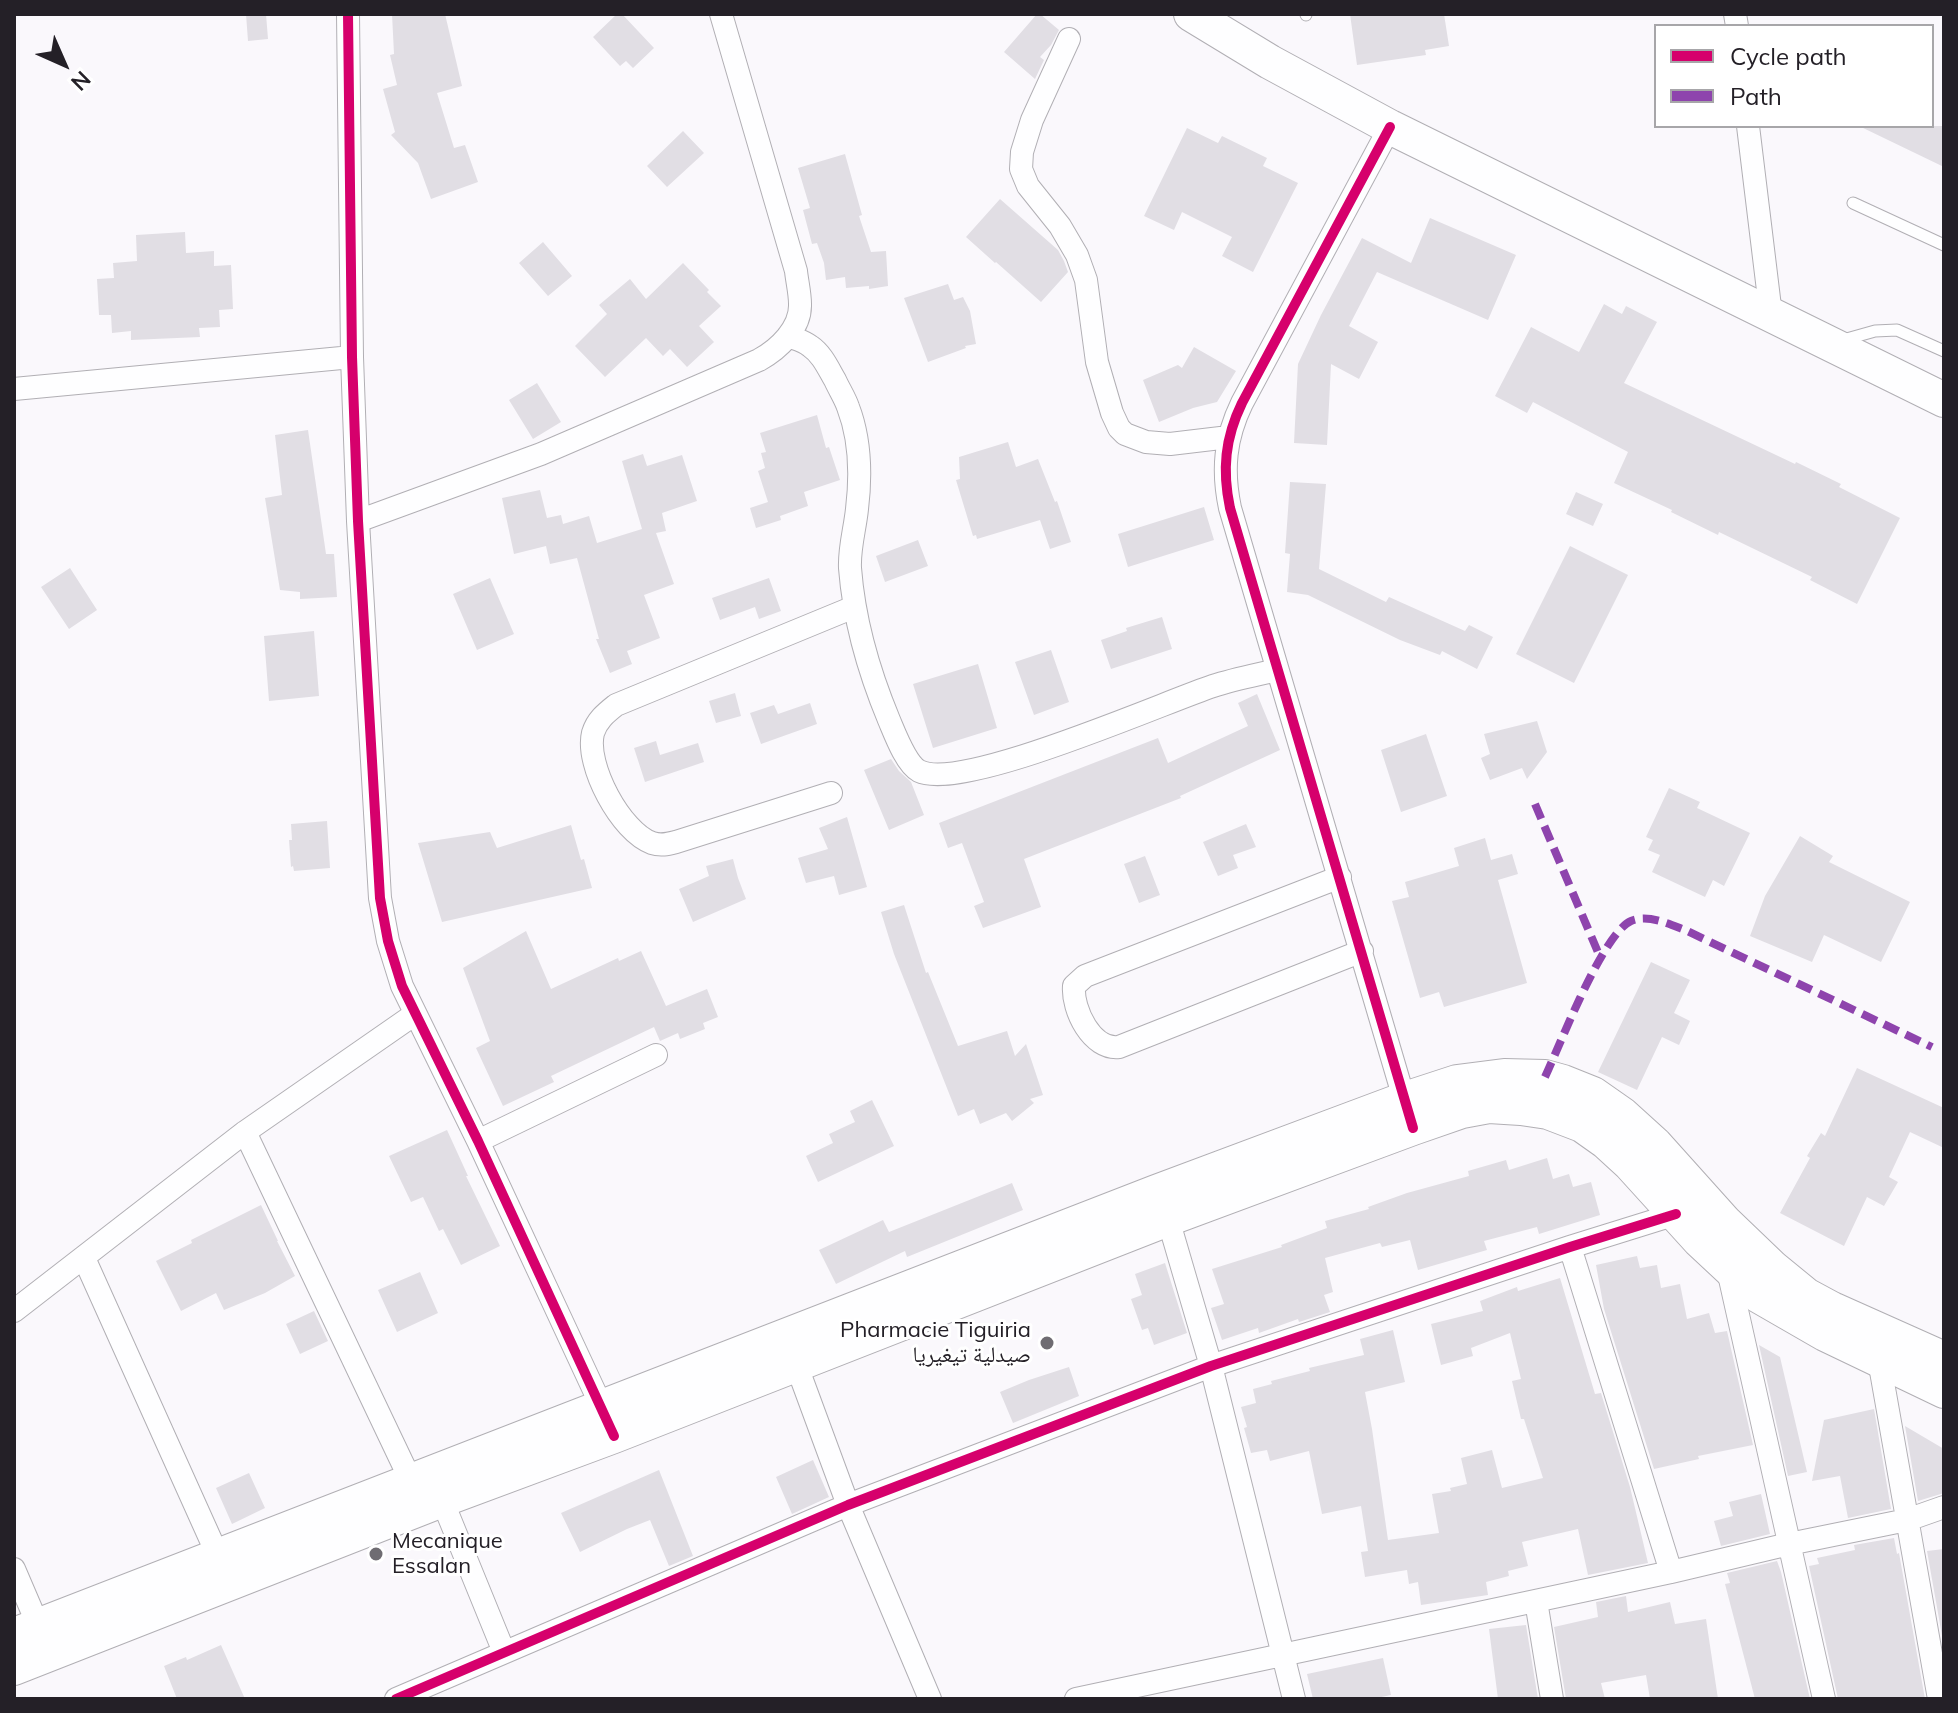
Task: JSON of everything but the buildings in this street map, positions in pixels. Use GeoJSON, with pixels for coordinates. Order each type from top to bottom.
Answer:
{"type":"FeatureCollection","features":[{"type":"Feature","properties":{"kind":"main road"},"geometry":{"type":"LineString","coordinates":[[1191,14],[1270,62],[1390,127],[1944,400]]}},
{"type":"Feature","properties":{"kind":"main road"},"geometry":{"type":"LineString","coordinates":[[792,1350],[1168,1219],[1409,1113],[1457,1082],[1504,1076],[1545,1077],[1593,1094],[1623,1115],[1655,1144],[1725,1222],[1806,1295],[1944,1359]]}},
{"type":"Feature","properties":{"kind":"main road"},"geometry":{"type":"LineString","coordinates":[[14,1668],[442,1500],[608,1422],[792,1350],[1156,1192],[1409,1113],[1462,1111],[1489,1106],[1548,1112],[1582,1125],[1630,1164],[1728,1268],[1759,1296],[1825,1334],[1944,1391]]}},
{"type":"Feature","properties":{"kind":"main road"},"geometry":{"type":"LineString","coordinates":[[26,1630],[411,1481],[608,1422]]}},
{"type":"Feature","properties":{"kind":"street"},"geometry":{"type":"LineString","coordinates":[[348,14],[352,357],[358,521],[380,898],[388,941],[402,986],[478,1141],[608,1422]]}},
{"type":"Feature","properties":{"kind":"street"},"geometry":{"type":"LineString","coordinates":[[358,521],[541,454],[759,360],[773,352],[788,336],[801,307],[796,271],[721,14]]}},
{"type":"Feature","properties":{"kind":"street"},"geometry":{"type":"LineString","coordinates":[[1069,39],[1032,120],[1022,152],[1021,169],[1028,186],[1060,226],[1077,255],[1086,280],[1097,362],[1112,413],[1125,434],[1146,442],[1170,444],[1229,437]]}},
{"type":"Feature","properties":{"kind":"street"},"geometry":{"type":"LineString","coordinates":[[1390,127],[1242,403],[1229,437],[1225,463],[1226,489],[1277,670],[1409,1113]]}},
{"type":"Feature","properties":{"kind":"street"},"geometry":{"type":"LineString","coordinates":[[1748,128],[1771,315]]}},
{"type":"Feature","properties":{"kind":"street"},"geometry":{"type":"LineString","coordinates":[[788,336],[819,353],[848,407],[858,449],[857,508],[850,564],[854,607],[879,695],[908,760],[918,771],[931,774],[990,765],[1046,749],[1215,685],[1277,670]]}},
{"type":"Feature","properties":{"kind":"street"},"geometry":{"type":"LineString","coordinates":[[14,389],[352,357]]}},
{"type":"Feature","properties":{"kind":"street"},"geometry":{"type":"LineString","coordinates":[[831,793],[676,842],[664,845],[653,843],[630,827],[608,795],[592,755],[593,734],[600,718],[616,705],[854,607]]}},
{"type":"Feature","properties":{"kind":"street"},"geometry":{"type":"LineString","coordinates":[[1340,877],[1085,976],[1074,986],[1075,1001],[1089,1033],[1097,1042],[1119,1047],[1362,951]]}},
{"type":"Feature","properties":{"kind":"street"},"geometry":{"type":"LineString","coordinates":[[14,1311],[245,1132],[415,1014]]}},
{"type":"Feature","properties":{"kind":"street"},"geometry":{"type":"LineString","coordinates":[[478,1141],[656,1055]]}},
{"type":"Feature","properties":{"kind":"street"},"geometry":{"type":"LineString","coordinates":[[245,1132],[411,1481]]}},
{"type":"Feature","properties":{"kind":"street"},"geometry":{"type":"LineString","coordinates":[[396,1699],[848,1505],[1211,1366],[1676,1214]]}},
{"type":"Feature","properties":{"kind":"street"},"geometry":{"type":"LineString","coordinates":[[1168,1219],[1211,1366],[1294,1699]]}},
{"type":"Feature","properties":{"kind":"street"},"geometry":{"type":"LineString","coordinates":[[1570,1247],[1671,1572]]}},
{"type":"Feature","properties":{"kind":"street"},"geometry":{"type":"LineString","coordinates":[[84,1258],[218,1556]]}},
{"type":"Feature","properties":{"kind":"street"},"geometry":{"type":"LineString","coordinates":[[1728,1268],[1824,1699]]}},
{"type":"Feature","properties":{"kind":"street"},"geometry":{"type":"LineString","coordinates":[[792,1350],[848,1505],[930,1699]]}},
{"type":"Feature","properties":{"kind":"street"},"geometry":{"type":"LineString","coordinates":[[1879,1360],[1939,1699]]}},
{"type":"Feature","properties":{"kind":"street"},"geometry":{"type":"LineString","coordinates":[[442,1500],[504,1652]]}},
{"type":"Feature","properties":{"kind":"street"},"geometry":{"type":"LineString","coordinates":[[1076,1699],[1907,1520],[1944,1507]]}},
{"type":"Feature","properties":{"kind":"street"},"geometry":{"type":"LineString","coordinates":[[14,1569],[26,1630]]}},
{"type":"Feature","properties":{"kind":"street"},"geometry":{"type":"LineString","coordinates":[[1536,1601],[1552,1699]]}},
{"type":"Feature","properties":{"kind":"lane"},"geometry":{"type":"LineString","coordinates":[[1853,203],[1944,245]]}},
{"type":"Feature","properties":{"kind":"lane"},"geometry":{"type":"LineString","coordinates":[[1830,344],[1875,331],[1897,330],[1944,351]]}},
{"type":"Feature","properties":{"kind":"marked path"},"geometry":{"type":"LineString","coordinates":[[1535,804],[1600,957]]}},
{"type":"Feature","properties":{"kind":"marked path"},"geometry":{"type":"LineString","coordinates":[[1545,1077],[1595,967],[1620,930],[1638,919],[1658,921],[1685,930],[1932,1047]]}},
{"type":"Feature","properties":{"kind":"cycle path"},"geometry":{"type":"LineString","coordinates":[[348,14],[352,357],[358,521],[380,898],[388,941],[402,986],[478,1141],[614,1436]]}},
{"type":"Feature","properties":{"kind":"cycle path"},"geometry":{"type":"LineString","coordinates":[[1390,127],[1242,403],[1229,442],[1226,480],[1230,508],[1413,1128]]}},
{"type":"Feature","properties":{"kind":"cycle path"},"geometry":{"type":"LineString","coordinates":[[396,1699],[848,1505],[1211,1366],[1676,1214]]}},
{"type":"Feature","properties":{"kind":"place","name":"Pharmacie Tiguiria صيدلية تيغيريا"},"geometry":{"type":"Point","coordinates":[1047,1343]}},
{"type":"Feature","properties":{"kind":"place","name":"Mecanique Essalan"},"geometry":{"type":"Point","coordinates":[376,1554]}}]}
